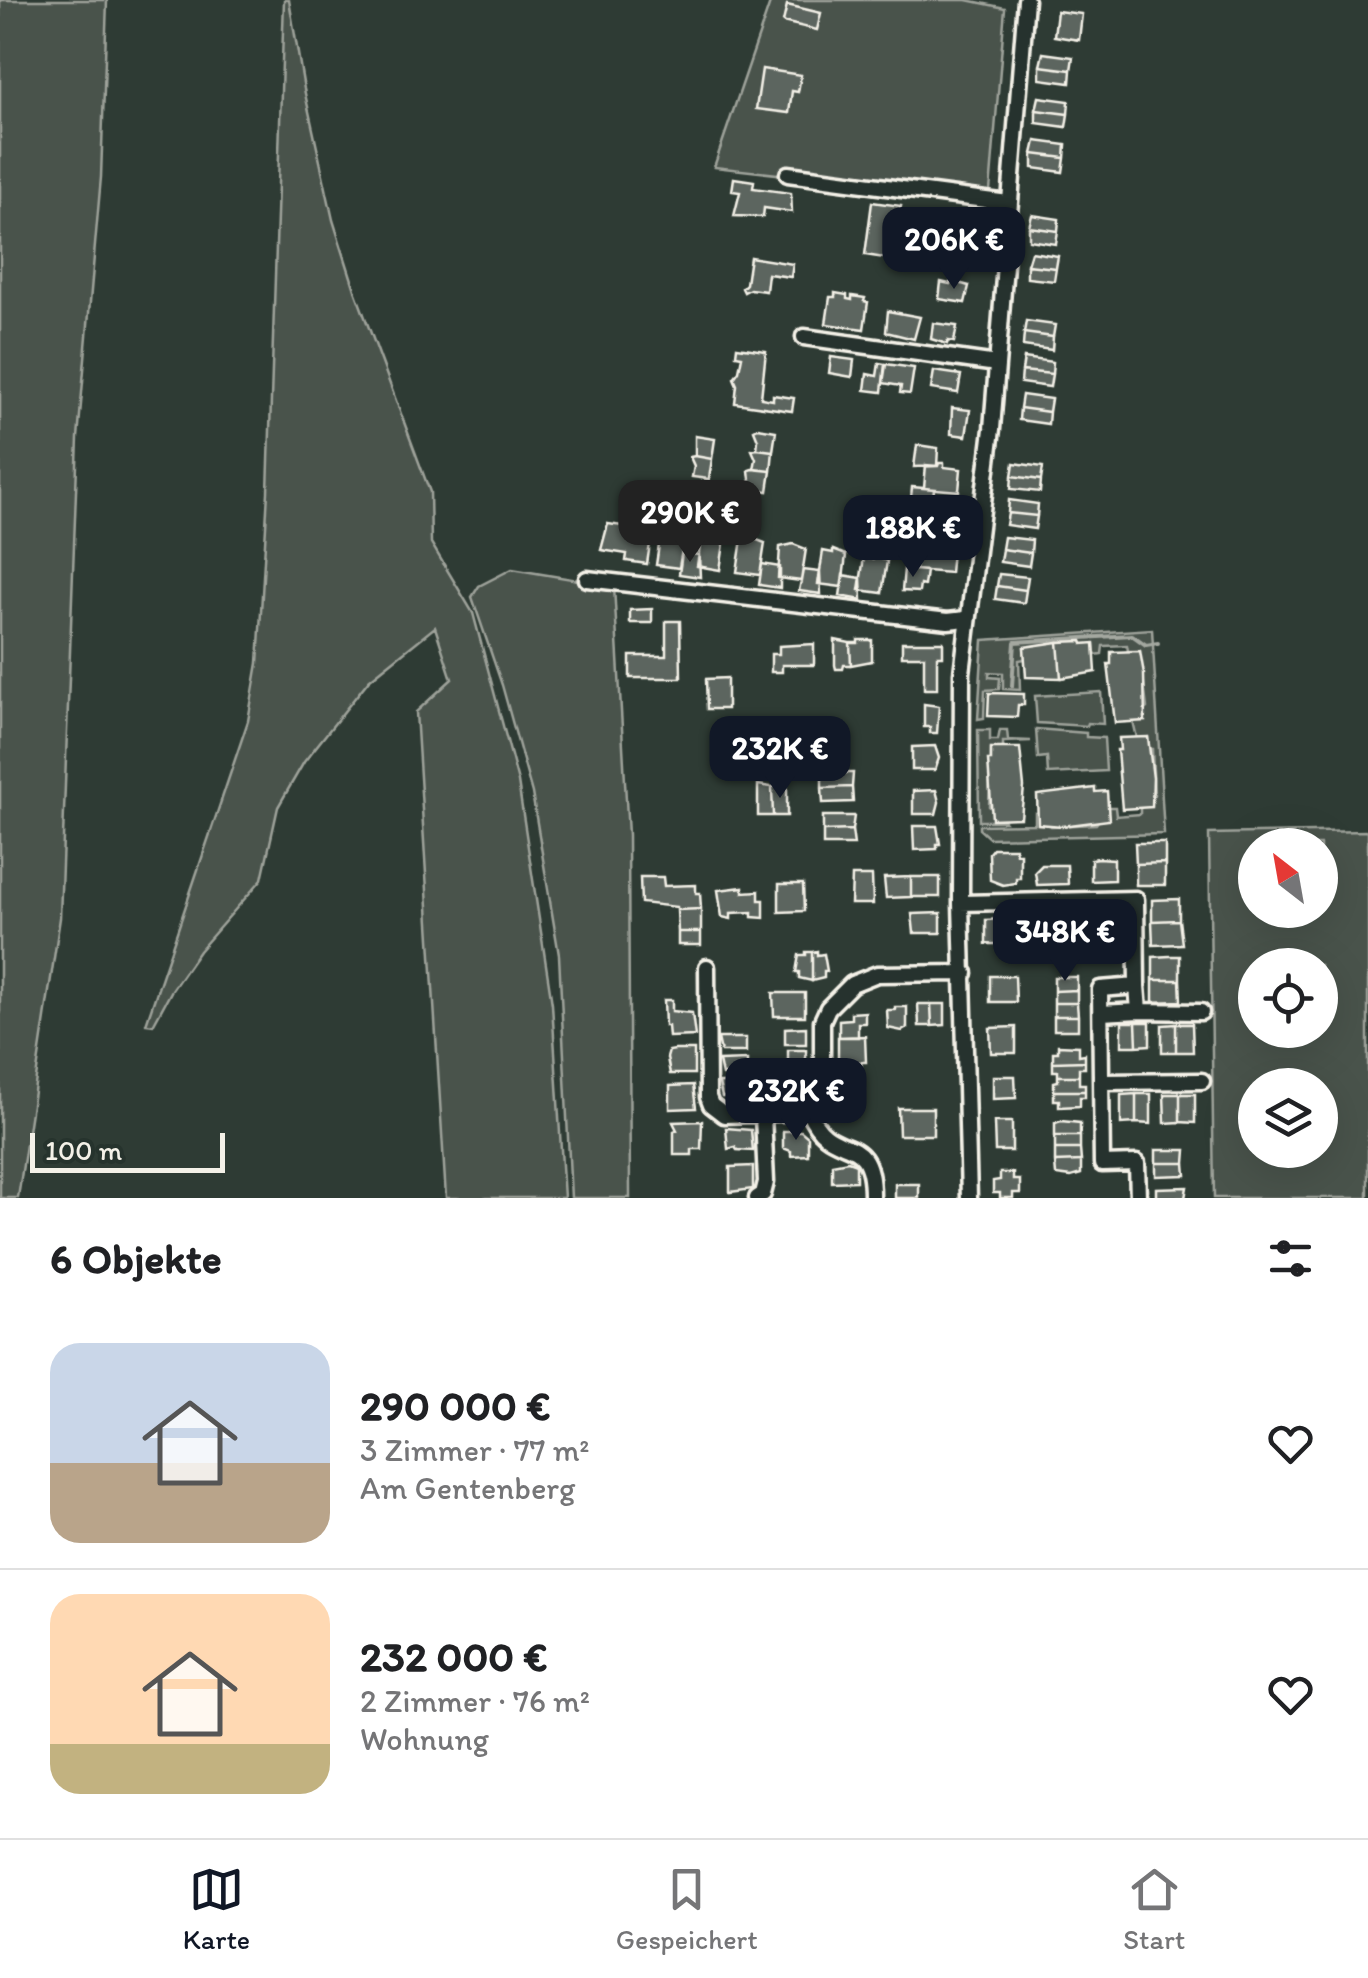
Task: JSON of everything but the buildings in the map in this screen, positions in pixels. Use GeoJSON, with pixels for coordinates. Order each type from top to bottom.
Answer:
{"type":"FeatureCollection","features":[{"type":"Feature","properties":{"kind":"street"},"geometry":{"type":"LineString","coordinates":[[969,1198],[962,903],[962,673],[992,429],[1026,0]]}},
{"type":"Feature","properties":{"kind":"street"},"geometry":{"type":"LineString","coordinates":[[788,174],[1008,203]]}},
{"type":"Feature","properties":{"kind":"street"},"geometry":{"type":"LineString","coordinates":[[804,337],[997,364]]}},
{"type":"Feature","properties":{"kind":"street"},"geometry":{"type":"LineString","coordinates":[[588,580],[948,621],[966,619]]}},
{"type":"Feature","properties":{"kind":"street"},"geometry":{"type":"LineString","coordinates":[[962,903],[1136,899],[1139,1010]]}},
{"type":"Feature","properties":{"kind":"street"},"geometry":{"type":"LineString","coordinates":[[707,967],[708,1097],[724,1115],[809,1112],[816,1108],[822,1100],[822,1021],[828,1008],[852,984],[877,974],[965,973]]}},
{"type":"Feature","properties":{"kind":"street"},"geometry":{"type":"LineString","coordinates":[[1138,986],[1100,989],[1102,1164],[1137,1163],[1138,1198]]}},
{"type":"Feature","properties":{"kind":"street"},"geometry":{"type":"LineString","coordinates":[[1101,1013],[1200,1012]]}},
{"type":"Feature","properties":{"kind":"street"},"geometry":{"type":"LineString","coordinates":[[1102,1082],[1202,1081]]}},
{"type":"Feature","properties":{"kind":"street"},"geometry":{"type":"LineString","coordinates":[[809,1112],[816,1130],[865,1158],[872,1173],[872,1198]]}},
{"type":"Feature","properties":{"kind":"street"},"geometry":{"type":"LineString","coordinates":[[757,1198],[763,1194],[766,1182],[763,1115]]}},
{"type":"Feature","properties":{"kind":"shaded area"},"geometry":{"type":"Polygon","coordinates":[[[0,0],[107,0],[101,177],[78,438],[60,918],[18,1198],[0,1198],[0,0]]]}},
{"type":"Feature","properties":{"kind":"shaded area"},"geometry":{"type":"Polygon","coordinates":[[[284,0],[289,0],[333,220],[430,492],[431,543],[473,613],[518,782],[552,1004],[564,1198],[446,1198],[416,712],[452,679],[435,627],[369,680],[304,762],[278,807],[262,879],[199,951],[153,1025],[146,1024],[248,721],[258,663],[268,492],[284,0]]]}},
{"type":"Feature","properties":{"kind":"shaded area"},"geometry":{"type":"Polygon","coordinates":[[[771,0],[967,0],[1005,8],[990,191],[983,197],[714,167],[771,0]]]}},
{"type":"Feature","properties":{"kind":"shaded area"},"geometry":{"type":"Polygon","coordinates":[[[512,569],[614,586],[628,835],[630,1198],[571,1198],[559,955],[532,793],[472,597],[479,586],[512,569]]]}},
{"type":"Feature","properties":{"kind":"shaded area"},"geometry":{"type":"Polygon","coordinates":[[[1152,629],[1164,834],[989,838],[979,825],[1035,824],[1035,813],[1051,826],[1096,824],[1108,807],[1115,807],[1116,816],[1140,814],[1140,808],[1154,795],[1152,749],[1148,737],[1137,738],[1133,721],[1147,708],[1140,651],[1128,651],[1127,645],[1103,646],[1102,654],[1095,655],[1094,644],[1082,641],[1024,647],[1025,659],[1019,660],[1020,690],[1003,689],[1003,673],[989,672],[989,677],[1000,678],[999,689],[985,690],[984,718],[978,719],[983,640],[1152,629]]]}},
{"type":"Feature","properties":{"kind":"shaded area"},"geometry":{"type":"Polygon","coordinates":[[[1101,692],[1103,724],[1037,723],[1035,696],[1101,692]]]}},
{"type":"Feature","properties":{"kind":"shaded area"},"geometry":{"type":"Polygon","coordinates":[[[1036,729],[1104,738],[1106,771],[1048,774],[1047,757],[1038,758],[1036,729]]]}},
{"type":"Feature","properties":{"kind":"shaded area"},"geometry":{"type":"Polygon","coordinates":[[[978,730],[990,730],[990,740],[998,740],[1000,730],[1007,730],[1008,740],[1031,741],[1003,742],[1003,748],[991,749],[989,806],[1004,821],[979,821],[978,730]]]}},
{"type":"Feature","properties":{"kind":"shaded area"},"geometry":{"type":"Polygon","coordinates":[[[1368,831],[1368,1198],[1214,1198],[1209,834],[1238,833],[1238,928],[1338,928],[1338,832],[1368,831]]]}},
{"type":"Feature","properties":{"kind":"waterway"},"geometry":{"type":"LineString","coordinates":[[1012,686],[1015,642],[1132,635],[1146,645],[1158,643]]}}]}
